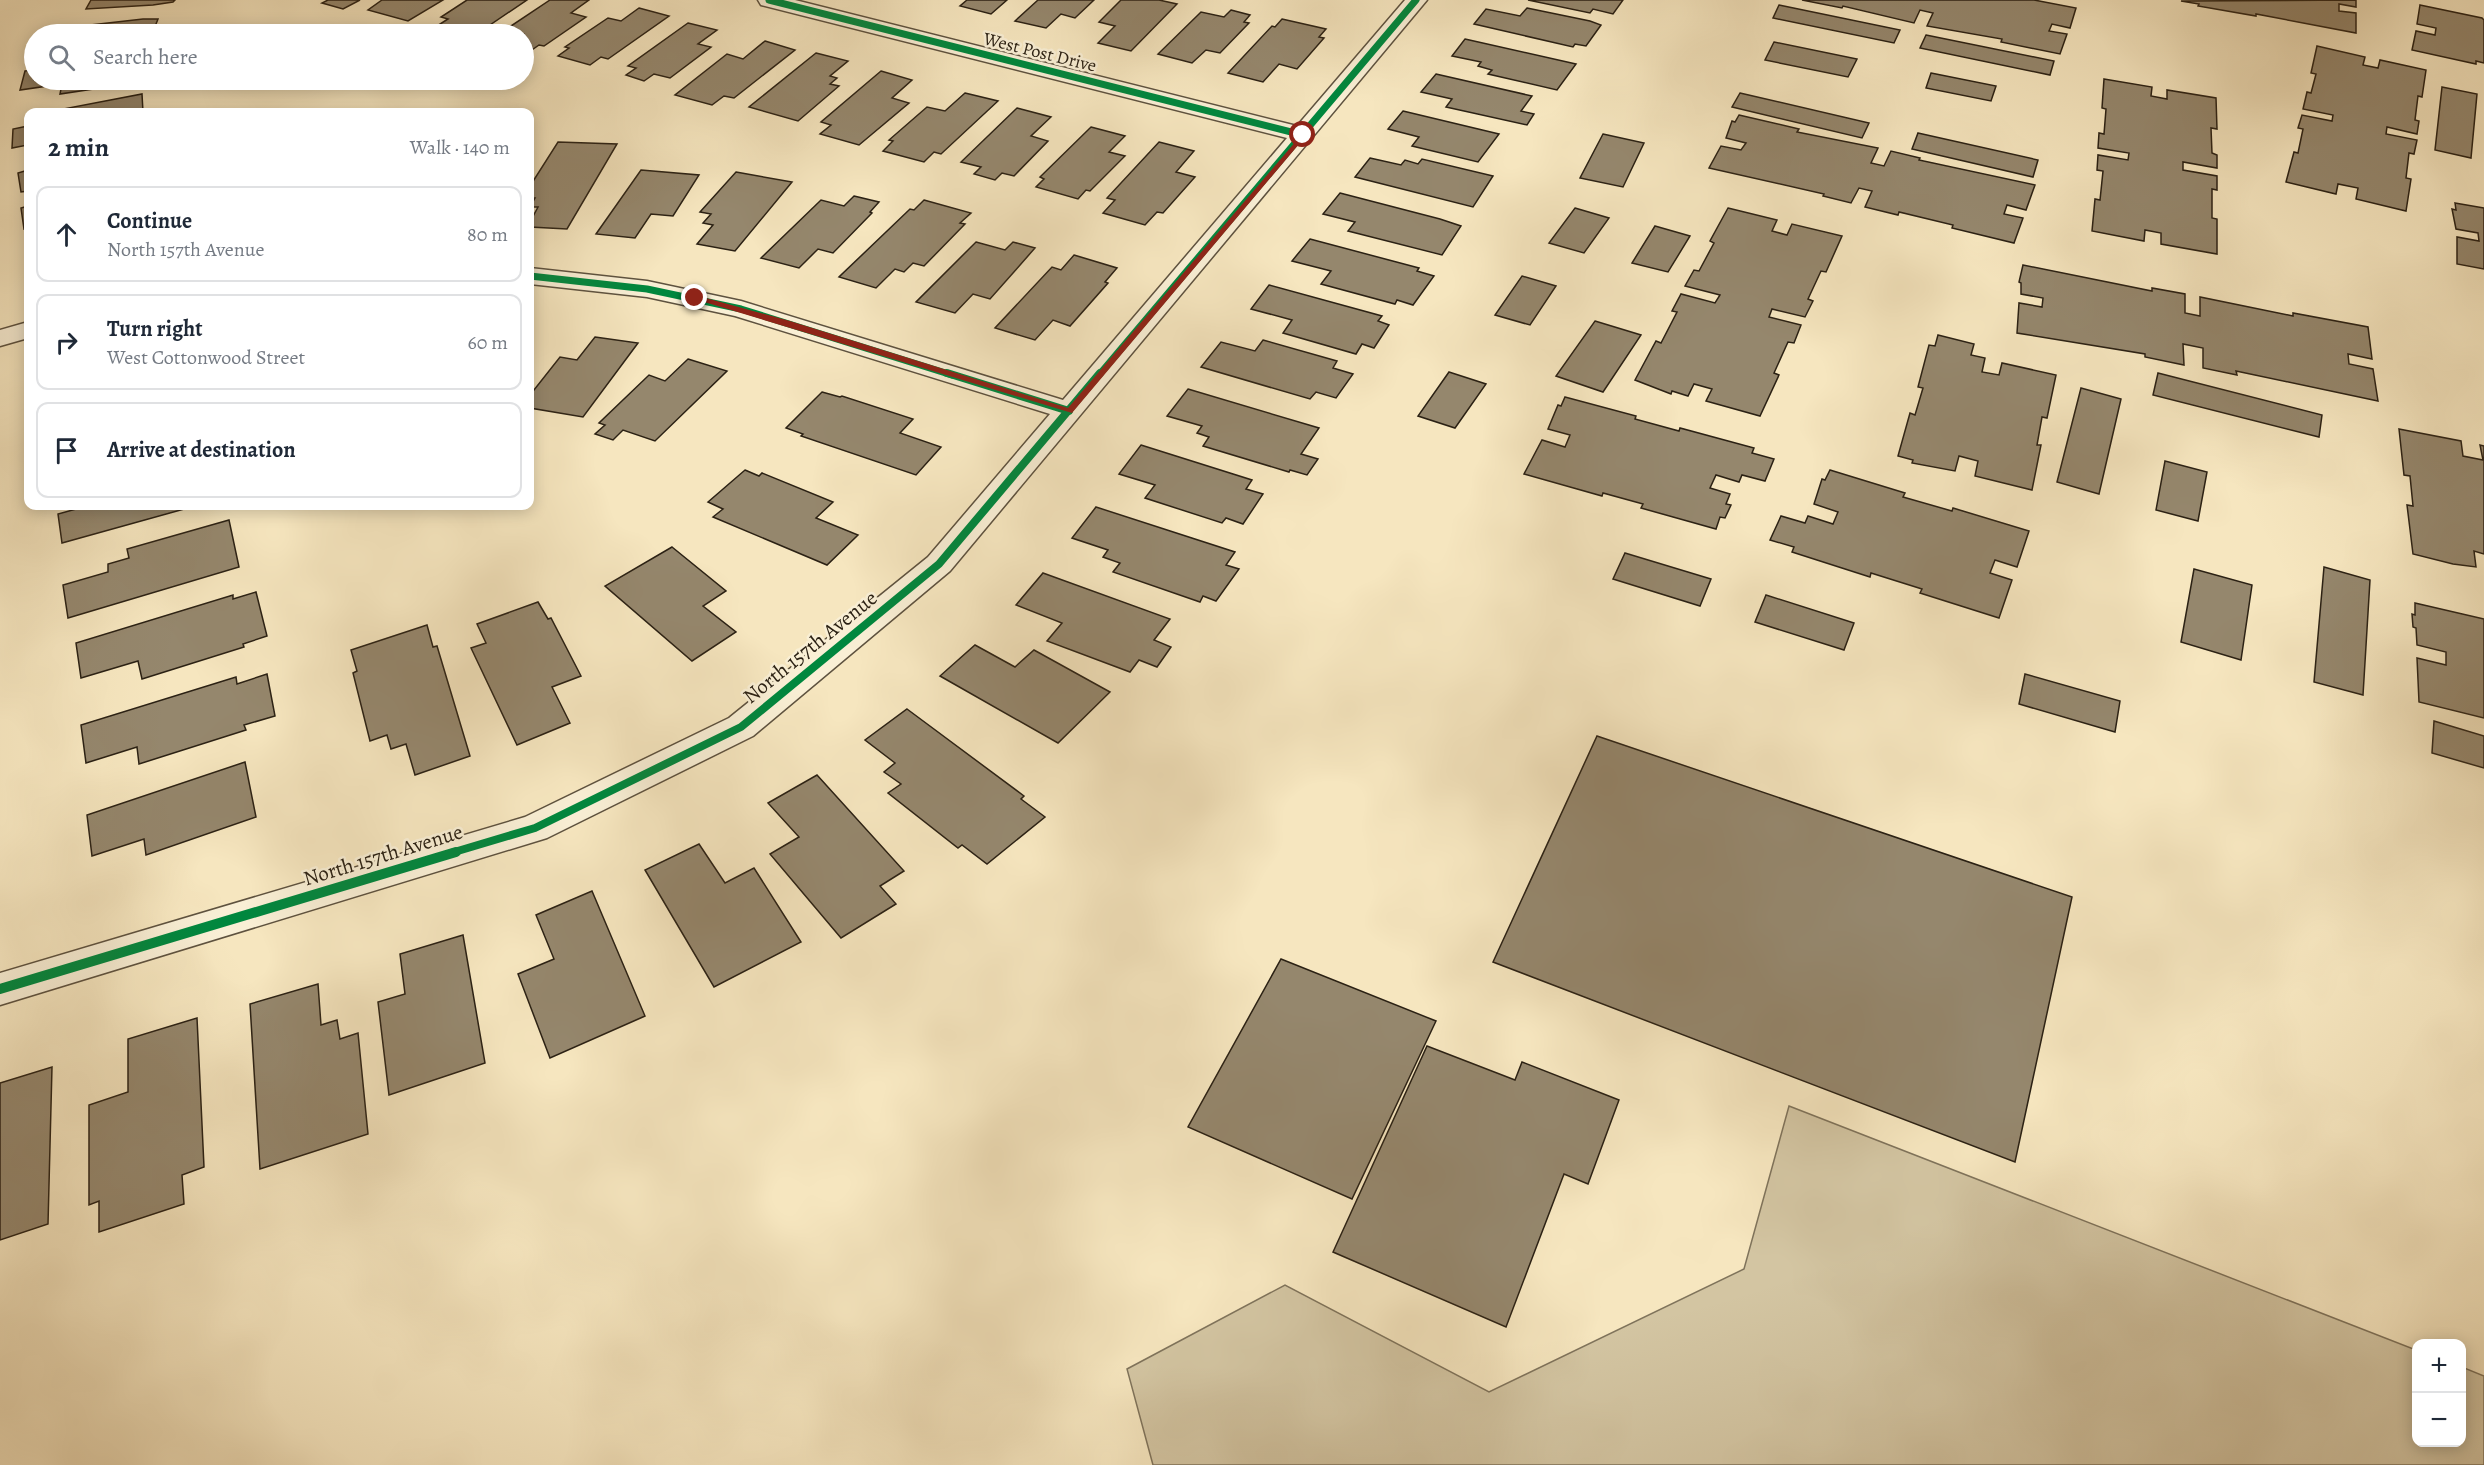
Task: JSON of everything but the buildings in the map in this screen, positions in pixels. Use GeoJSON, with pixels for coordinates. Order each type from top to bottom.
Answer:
{"type":"FeatureCollection","features":[{"type":"Feature","properties":{"kind":"street","name":"West Post Drive"},"geometry":{"type":"LineString","coordinates":[[769,0],[1303,135]]}},
{"type":"Feature","properties":{"kind":"street","name":"North 157th Avenue"},"geometry":{"type":"LineString","coordinates":[[0,989],[535,828],[741,727],[939,564],[1416,0]]}},
{"type":"Feature","properties":{"kind":"street"},"geometry":{"type":"LineString","coordinates":[[534,276],[647,289],[741,309],[1069,411]]}},
{"type":"Feature","properties":{"kind":"street"},"geometry":{"type":"LineString","coordinates":[[0,338],[24,331]]}},
{"type":"Feature","properties":{"kind":"shaded area"},"geometry":{"type":"Polygon","coordinates":[[[1789,1106],[2412,1348],[2412,1447],[2466,1447],[2466,1369],[2484,1376],[2484,1465],[1153,1465],[1127,1369],[1285,1285],[1489,1392],[1744,1269],[1789,1106]]]}},
{"type":"Feature","properties":{"kind":"cycle path"},"geometry":{"type":"LineString","coordinates":[[769,0],[1303,135]]}},
{"type":"Feature","properties":{"kind":"cycle path"},"geometry":{"type":"LineString","coordinates":[[0,989],[535,828],[741,727],[939,564],[1416,0]]}},
{"type":"Feature","properties":{"kind":"cycle path"},"geometry":{"type":"LineString","coordinates":[[534,276],[647,289],[741,309],[1069,411]]}},
{"type":"Feature","properties":{"kind":"route"},"geometry":{"type":"LineString","coordinates":[[695,298],[788,323],[1069,411],[1303,135]]}}]}
